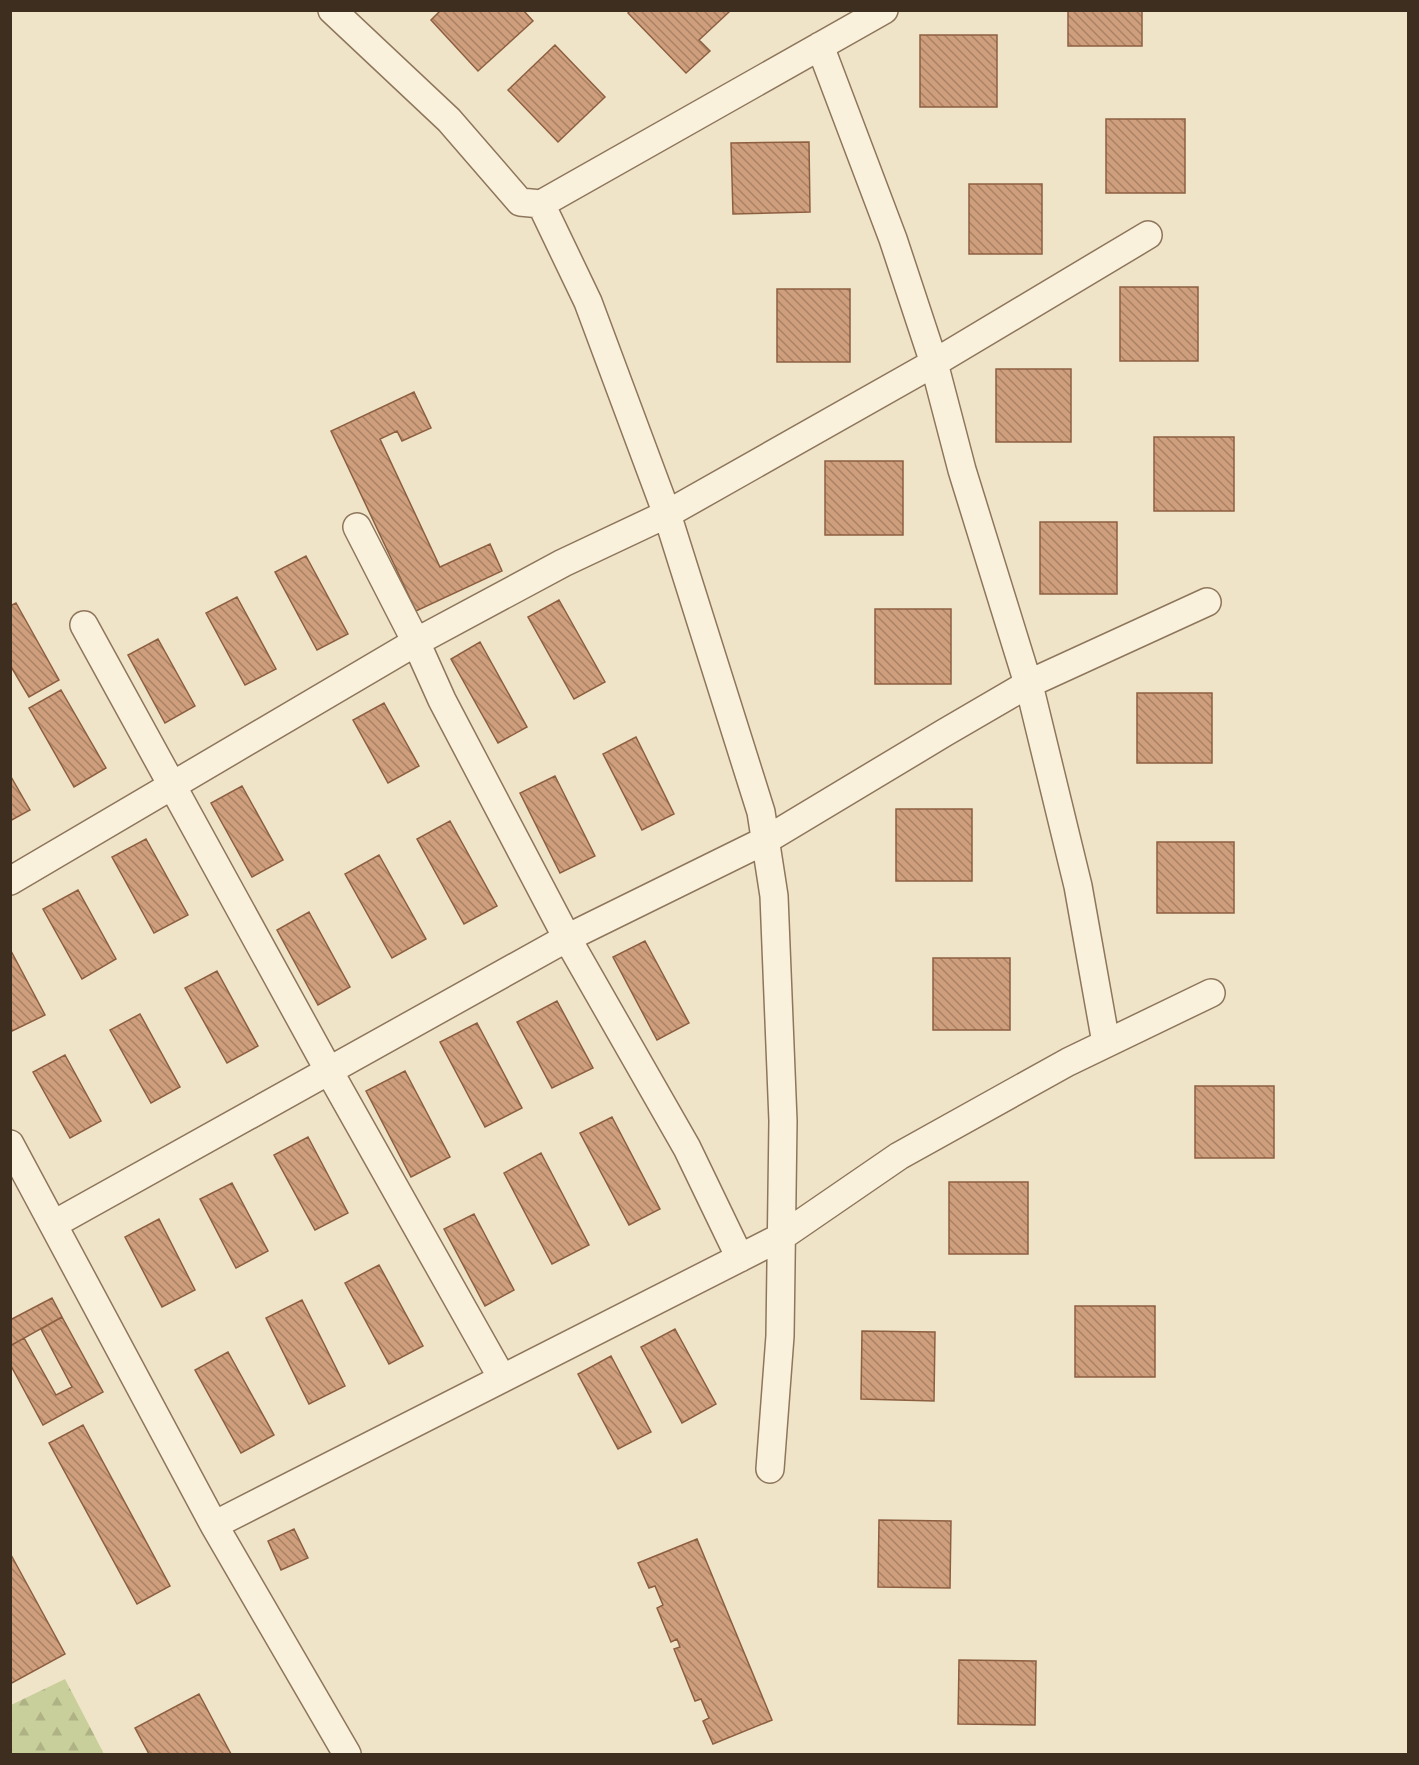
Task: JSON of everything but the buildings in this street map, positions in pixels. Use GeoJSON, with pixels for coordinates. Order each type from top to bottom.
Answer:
{"type":"FeatureCollection","features":[{"type":"Feature","properties":{"kind":"street"},"geometry":{"type":"LineString","coordinates":[[332,10],[449,120],[520,202],[541,204],[884,10]]}},
{"type":"Feature","properties":{"kind":"street"},"geometry":{"type":"LineString","coordinates":[[820,46],[893,239],[934,363],[962,470],[1028,684],[1078,886],[1106,1043]]}},
{"type":"Feature","properties":{"kind":"street"},"geometry":{"type":"LineString","coordinates":[[541,204],[588,302],[667,514],[761,812],[774,896],[782,1086],[780,1336],[770,1469]]}},
{"type":"Feature","properties":{"kind":"street"},"geometry":{"type":"LineString","coordinates":[[10,881],[416,642],[563,563],[667,514],[934,363],[1148,235]]}},
{"type":"Feature","properties":{"kind":"street"},"geometry":{"type":"LineString","coordinates":[[357,527],[416,642],[442,700],[567,938],[687,1148],[740,1258]]}},
{"type":"Feature","properties":{"kind":"street"},"geometry":{"type":"LineString","coordinates":[[54,1224],[567,938],[766,840],[1028,684],[1207,602]]}},
{"type":"Feature","properties":{"kind":"street"},"geometry":{"type":"LineString","coordinates":[[84,625],[329,1071],[502,1378]]}},
{"type":"Feature","properties":{"kind":"street"},"geometry":{"type":"LineString","coordinates":[[214,1525],[781,1237],[899,1156],[1068,1062],[1211,993]]}},
{"type":"Feature","properties":{"kind":"street"},"geometry":{"type":"LineString","coordinates":[[10,1144],[214,1525],[347,1755]]}},
{"type":"Feature","properties":{"kind":"green space"},"geometry":{"type":"Polygon","coordinates":[[[65,1679],[104,1754],[11,1754],[11,1705],[65,1679]]]}}]}
